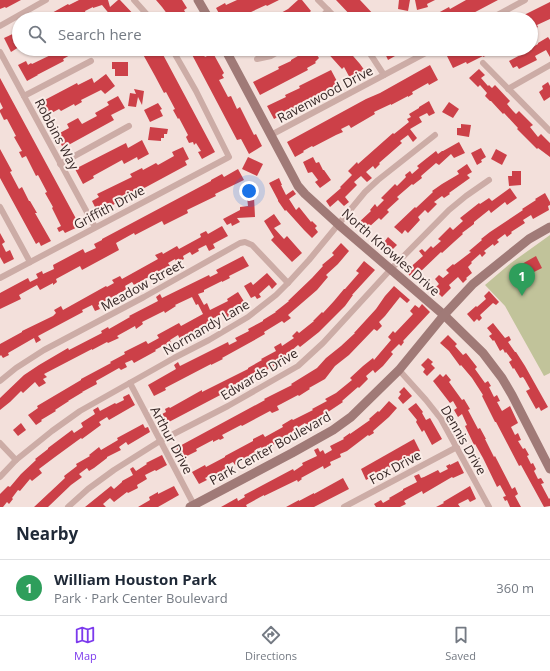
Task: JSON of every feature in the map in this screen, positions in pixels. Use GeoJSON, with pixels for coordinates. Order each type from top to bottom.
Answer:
{"type":"FeatureCollection","features":[{"type":"Feature","properties":{"kind":"street"},"geometry":{"type":"LineString","coordinates":[[25,12],[46,0]]}},
{"type":"Feature","properties":{"kind":"street"},"geometry":{"type":"LineString","coordinates":[[134,0],[144,12]]}},
{"type":"Feature","properties":{"kind":"street"},"geometry":{"type":"LineString","coordinates":[[198,0],[205,12]]}},
{"type":"Feature","properties":{"kind":"street"},"geometry":{"type":"LineString","coordinates":[[318,0],[328,10]]}},
{"type":"Feature","properties":{"kind":"street"},"geometry":{"type":"LineString","coordinates":[[503,12],[525,0]]}},
{"type":"Feature","properties":{"kind":"street"},"geometry":{"type":"LineString","coordinates":[[0,26],[12,19]]}},
{"type":"Feature","properties":{"kind":"street","name":"Robbins Way"},"geometry":{"type":"LineString","coordinates":[[0,52],[95,227]]}},
{"type":"Feature","properties":{"kind":"street","name":"Griffith Drive"},"geometry":{"type":"LineString","coordinates":[[0,278],[229,156],[196,91],[176,56]]}},
{"type":"Feature","properties":{"kind":"street","name":"North Knowles Drive"},"geometry":{"type":"LineString","coordinates":[[229,56],[298,186],[304,194],[444,315],[483,353],[502,378],[512,395],[550,469]]}},
{"type":"Feature","properties":{"kind":"street"},"geometry":{"type":"LineString","coordinates":[[257,59],[271,56]]}},
{"type":"Feature","properties":{"kind":"street"},"geometry":{"type":"LineString","coordinates":[[372,56],[384,75]]}},
{"type":"Feature","properties":{"kind":"street","name":"Ravenwood Drive"},"geometry":{"type":"LineString","coordinates":[[271,135],[420,56]]}},
{"type":"Feature","properties":{"kind":"street"},"geometry":{"type":"LineString","coordinates":[[24,96],[91,61]]}},
{"type":"Feature","properties":{"kind":"street"},"geometry":{"type":"LineString","coordinates":[[482,64],[550,131]]}},
{"type":"Feature","properties":{"kind":"street"},"geometry":{"type":"LineString","coordinates":[[508,89],[550,65]]}},
{"type":"Feature","properties":{"kind":"street"},"geometry":{"type":"LineString","coordinates":[[60,164],[128,126]]}},
{"type":"Feature","properties":{"kind":"street","name":"Normandy Lane"},"geometry":{"type":"LineString","coordinates":[[0,477],[16,460],[52,430],[80,411],[248,317],[276,295],[309,260],[365,192],[435,135]]}},
{"type":"Feature","properties":{"kind":"street","name":"Edwards Drive"},"geometry":{"type":"LineString","coordinates":[[68,507],[93,485],[160,441],[228,406],[298,366],[323,343],[448,210],[489,180]]}},
{"type":"Feature","properties":{"kind":"street"},"geometry":{"type":"LineString","coordinates":[[0,207],[30,262]]}},
{"type":"Feature","properties":{"kind":"street","name":"Park Center Boulevard"},"geometry":{"type":"LineString","coordinates":[[193,506],[292,454],[333,430],[351,417],[399,370],[444,315],[473,284],[529,239],[550,227]]}},
{"type":"Feature","properties":{"kind":"street","name":"Meadow Street"},"geometry":{"type":"LineString","coordinates":[[0,381],[16,368],[44,350],[151,293],[240,243],[245,242],[252,245],[288,283]]}},
{"type":"Feature","properties":{"kind":"street","name":"Dennis Drive"},"geometry":{"type":"LineString","coordinates":[[399,370],[441,419],[489,507]]}},
{"type":"Feature","properties":{"kind":"street","name":"Arthur Drive"},"geometry":{"type":"LineString","coordinates":[[130,383],[193,506]]}},
{"type":"Feature","properties":{"kind":"street"},"geometry":{"type":"LineString","coordinates":[[0,443],[16,460]]}},
{"type":"Feature","properties":{"kind":"street","name":"Fox Drive"},"geometry":{"type":"LineString","coordinates":[[344,507],[457,447]]}},
{"type":"Feature","properties":{"kind":"green space"},"geometry":{"type":"Polygon","coordinates":[[[550,235],[550,373],[544,376],[505,306],[485,285],[511,263],[550,235]]]}},
{"type":"Feature","properties":{"kind":"building"},"geometry":{"type":"Polygon","coordinates":[[[0,0],[21,0],[6,8],[0,9],[0,0]]]}},
{"type":"Feature","properties":{"kind":"building"},"geometry":{"type":"Polygon","coordinates":[[[79,0],[108,0],[110,7],[120,0],[131,12],[108,12],[102,5],[93,7],[85,12],[54,12],[68,4],[69,5],[79,0]]]}},
{"type":"Feature","properties":{"kind":"building"},"geometry":{"type":"Polygon","coordinates":[[[156,0],[182,0],[187,8],[184,10],[185,12],[166,12],[156,0]]]}},
{"type":"Feature","properties":{"kind":"building"},"geometry":{"type":"Polygon","coordinates":[[[237,0],[279,0],[251,12],[218,12],[216,8],[225,3],[226,5],[237,0]]]}},
{"type":"Feature","properties":{"kind":"building"},"geometry":{"type":"Polygon","coordinates":[[[298,0],[302,0],[311,11],[283,12],[298,0]]]}},
{"type":"Feature","properties":{"kind":"building"},"geometry":{"type":"Polygon","coordinates":[[[336,0],[360,0],[371,12],[347,12],[336,0]]]}},
{"type":"Feature","properties":{"kind":"building"},"geometry":{"type":"Polygon","coordinates":[[[399,0],[410,0],[408,11],[398,9],[399,0]]]}},
{"type":"Feature","properties":{"kind":"building"},"geometry":{"type":"Polygon","coordinates":[[[415,0],[435,0],[427,4],[428,7],[417,10],[415,0]]]}},
{"type":"Feature","properties":{"kind":"building"},"geometry":{"type":"Polygon","coordinates":[[[466,0],[498,0],[475,12],[440,12],[449,7],[450,9],[466,0]]]}},
{"type":"Feature","properties":{"kind":"building"},"geometry":{"type":"Polygon","coordinates":[[[550,2],[550,19],[538,25],[538,12],[530,12],[550,2]]]}},
{"type":"Feature","properties":{"kind":"building"},"geometry":{"type":"Polygon","coordinates":[[[12,34],[11,52],[4,38],[12,34]]]}},
{"type":"Feature","properties":{"kind":"building"},"geometry":{"type":"Polygon","coordinates":[[[548,37],[550,40],[550,57],[546,50],[538,54],[538,43],[548,37]]]}},
{"type":"Feature","properties":{"kind":"building"},"geometry":{"type":"Polygon","coordinates":[[[49,56],[68,56],[63,59],[64,61],[27,81],[18,65],[26,61],[28,65],[31,63],[32,64],[49,56]]]}},
{"type":"Feature","properties":{"kind":"building"},"geometry":{"type":"Polygon","coordinates":[[[144,56],[164,56],[215,152],[202,159],[198,152],[201,151],[196,143],[194,145],[193,142],[189,143],[186,137],[188,135],[173,110],[175,109],[166,92],[164,93],[144,56]]]}},
{"type":"Feature","properties":{"kind":"building"},"geometry":{"type":"Polygon","coordinates":[[[193,56],[215,56],[224,73],[222,75],[224,78],[219,80],[228,97],[231,96],[237,109],[240,107],[254,135],[256,134],[262,146],[249,154],[241,139],[237,140],[193,56]]]}},
{"type":"Feature","properties":{"kind":"building"},"geometry":{"type":"Polygon","coordinates":[[[298,56],[318,56],[319,58],[315,62],[316,63],[307,68],[308,70],[260,95],[253,82],[279,69],[278,67],[298,56]]]}},
{"type":"Feature","properties":{"kind":"building"},"geometry":{"type":"Polygon","coordinates":[[[330,56],[353,56],[365,71],[351,80],[344,67],[342,69],[330,56]]]}},
{"type":"Feature","properties":{"kind":"building"},"geometry":{"type":"Polygon","coordinates":[[[386,56],[395,56],[388,60],[386,56]]]}},
{"type":"Feature","properties":{"kind":"building"},"geometry":{"type":"Polygon","coordinates":[[[447,56],[483,56],[467,64],[466,62],[453,68],[447,56]]]}},
{"type":"Feature","properties":{"kind":"building"},"geometry":{"type":"Polygon","coordinates":[[[518,56],[535,56],[537,60],[519,69],[517,66],[513,68],[509,61],[518,56]]]}},
{"type":"Feature","properties":{"kind":"building"},"geometry":{"type":"Polygon","coordinates":[[[112,62],[128,62],[128,76],[115,76],[115,69],[112,69],[112,62]]]}},
{"type":"Feature","properties":{"kind":"building"},"geometry":{"type":"Polygon","coordinates":[[[430,65],[438,80],[429,85],[428,83],[412,92],[413,94],[408,97],[374,112],[375,114],[351,128],[349,125],[341,129],[343,132],[313,147],[312,146],[295,157],[287,142],[430,65]]]}},
{"type":"Feature","properties":{"kind":"building"},"geometry":{"type":"Polygon","coordinates":[[[479,69],[485,75],[481,78],[488,86],[489,85],[492,88],[495,85],[510,101],[507,104],[513,111],[516,114],[519,111],[533,125],[530,127],[538,137],[541,134],[550,143],[550,157],[538,148],[537,149],[517,129],[518,128],[504,113],[503,114],[485,96],[487,93],[480,85],[478,87],[469,78],[479,69]]]}},
{"type":"Feature","properties":{"kind":"building"},"geometry":{"type":"Polygon","coordinates":[[[331,70],[339,85],[274,119],[267,106],[286,97],[285,95],[300,88],[299,86],[331,70]]]}},
{"type":"Feature","properties":{"kind":"building"},"geometry":{"type":"Polygon","coordinates":[[[106,74],[115,86],[105,94],[101,90],[81,100],[82,102],[75,106],[74,104],[61,111],[59,109],[46,116],[39,103],[77,83],[78,85],[92,78],[94,83],[106,74]]]}},
{"type":"Feature","properties":{"kind":"building"},"geometry":{"type":"Polygon","coordinates":[[[0,78],[80,226],[65,233],[63,230],[59,232],[57,228],[61,226],[45,193],[47,192],[38,175],[36,176],[26,156],[22,158],[19,152],[22,151],[14,137],[16,136],[7,119],[4,120],[0,112],[3,108],[0,102],[0,78]]]}},
{"type":"Feature","properties":{"kind":"building"},"geometry":{"type":"Polygon","coordinates":[[[548,82],[550,86],[550,97],[544,101],[539,92],[543,89],[542,86],[548,82]]]}},
{"type":"Feature","properties":{"kind":"building"},"geometry":{"type":"Polygon","coordinates":[[[134,89],[144,91],[142,105],[138,97],[136,107],[128,106],[130,93],[136,94],[134,89]]]}},
{"type":"Feature","properties":{"kind":"building"},"geometry":{"type":"Polygon","coordinates":[[[118,96],[125,108],[111,115],[114,120],[63,148],[56,135],[69,128],[67,124],[78,118],[82,124],[97,116],[95,113],[109,105],[107,102],[118,96]]]}},
{"type":"Feature","properties":{"kind":"building"},"geometry":{"type":"Polygon","coordinates":[[[429,101],[435,113],[429,116],[427,113],[419,117],[422,122],[410,129],[417,138],[413,142],[408,135],[400,141],[402,143],[379,163],[380,164],[375,169],[373,166],[366,172],[372,178],[367,182],[361,176],[354,182],[357,185],[345,197],[349,202],[344,206],[338,200],[330,207],[326,201],[341,188],[340,187],[352,175],[348,171],[393,133],[394,134],[409,122],[407,119],[411,117],[409,114],[429,101]]]}},
{"type":"Feature","properties":{"kind":"building"},"geometry":{"type":"Polygon","coordinates":[[[449,102],[459,109],[453,118],[442,112],[449,102]]]}},
{"type":"Feature","properties":{"kind":"building"},"geometry":{"type":"Polygon","coordinates":[[[158,103],[162,109],[160,110],[163,116],[150,122],[144,110],[158,103]]]}},
{"type":"Feature","properties":{"kind":"building"},"geometry":{"type":"Polygon","coordinates":[[[461,124],[471,125],[469,137],[457,135],[457,128],[461,128],[461,124]]]}},
{"type":"Feature","properties":{"kind":"building"},"geometry":{"type":"Polygon","coordinates":[[[150,127],[168,129],[167,134],[164,134],[164,138],[161,138],[161,141],[148,140],[150,127]]]}},
{"type":"Feature","properties":{"kind":"building"},"geometry":{"type":"Polygon","coordinates":[[[142,140],[149,154],[138,160],[137,157],[124,164],[122,160],[93,176],[94,178],[83,184],[75,169],[126,143],[128,148],[142,140]]]}},
{"type":"Feature","properties":{"kind":"building"},"geometry":{"type":"Polygon","coordinates":[[[459,142],[465,153],[454,158],[451,154],[439,165],[436,163],[421,176],[422,178],[413,185],[412,184],[397,197],[399,199],[387,210],[389,212],[381,220],[379,218],[369,227],[371,229],[367,234],[357,224],[371,211],[370,210],[375,204],[377,207],[384,200],[381,198],[395,184],[397,186],[406,177],[405,175],[410,171],[412,174],[419,168],[417,166],[436,151],[438,154],[459,142]]]}},
{"type":"Feature","properties":{"kind":"building"},"geometry":{"type":"Polygon","coordinates":[[[183,147],[189,159],[185,161],[187,165],[98,213],[92,201],[99,197],[97,194],[132,177],[130,174],[142,168],[143,170],[156,163],[158,165],[174,156],[172,152],[183,147]]]}},
{"type":"Feature","properties":{"kind":"building"},"geometry":{"type":"Polygon","coordinates":[[[481,148],[486,157],[477,165],[471,153],[481,148]]]}},
{"type":"Feature","properties":{"kind":"building"},"geometry":{"type":"Polygon","coordinates":[[[0,149],[12,171],[10,172],[19,189],[22,187],[51,241],[41,246],[39,242],[36,244],[0,178],[0,149]]]}},
{"type":"Feature","properties":{"kind":"building"},"geometry":{"type":"Polygon","coordinates":[[[496,149],[507,155],[502,165],[491,159],[496,149]]]}},
{"type":"Feature","properties":{"kind":"building"},"geometry":{"type":"Polygon","coordinates":[[[248,157],[263,164],[257,176],[242,169],[248,157]]]}},
{"type":"Feature","properties":{"kind":"building"},"geometry":{"type":"Polygon","coordinates":[[[313,157],[316,163],[319,162],[331,180],[320,188],[315,182],[318,180],[312,172],[308,173],[303,162],[313,157]]]}},
{"type":"Feature","properties":{"kind":"building"},"geometry":{"type":"Polygon","coordinates":[[[467,164],[472,172],[467,175],[470,178],[444,198],[442,196],[434,202],[437,204],[428,213],[425,210],[418,217],[420,220],[408,233],[405,230],[402,234],[394,227],[433,192],[432,191],[459,174],[457,171],[467,164]]]}},
{"type":"Feature","properties":{"kind":"building"},"geometry":{"type":"Polygon","coordinates":[[[238,169],[244,180],[187,210],[188,213],[164,225],[162,221],[135,235],[134,233],[116,243],[119,250],[82,270],[80,266],[56,279],[57,282],[53,285],[53,283],[40,290],[37,285],[19,295],[21,299],[0,309],[0,293],[28,278],[30,282],[38,278],[36,274],[42,271],[43,274],[54,269],[53,265],[83,249],[85,253],[96,248],[94,244],[102,239],[222,174],[224,177],[238,169]]]}},
{"type":"Feature","properties":{"kind":"building"},"geometry":{"type":"Polygon","coordinates":[[[512,171],[521,171],[521,185],[509,186],[508,176],[512,176],[512,171]]]}},
{"type":"Feature","properties":{"kind":"building"},"geometry":{"type":"Polygon","coordinates":[[[279,178],[286,195],[293,190],[296,194],[289,199],[296,210],[299,207],[311,222],[312,221],[317,226],[315,228],[318,232],[312,238],[286,210],[285,211],[278,201],[269,183],[279,178]]]}},
{"type":"Feature","properties":{"kind":"building"},"geometry":{"type":"Polygon","coordinates":[[[510,188],[517,198],[507,205],[505,202],[491,213],[489,210],[417,275],[415,273],[410,276],[406,271],[423,256],[419,251],[422,249],[425,252],[431,246],[433,248],[441,241],[438,239],[450,227],[453,230],[463,221],[460,218],[479,203],[480,204],[489,198],[492,201],[510,188]]]}},
{"type":"Feature","properties":{"kind":"building"},"geometry":{"type":"Polygon","coordinates":[[[545,193],[550,202],[550,205],[548,206],[549,210],[533,219],[531,215],[523,220],[525,223],[511,232],[512,233],[507,237],[505,234],[497,240],[499,242],[494,246],[493,244],[484,251],[486,253],[482,257],[480,254],[468,267],[472,273],[463,283],[458,277],[449,285],[451,288],[442,297],[434,289],[439,284],[435,279],[439,275],[443,278],[449,273],[446,270],[471,252],[469,251],[482,240],[481,239],[545,193]]]}},
{"type":"Feature","properties":{"kind":"building"},"geometry":{"type":"Polygon","coordinates":[[[247,197],[254,197],[255,217],[237,218],[240,222],[232,226],[231,223],[227,225],[223,219],[240,210],[240,207],[248,206],[247,197]]]}},
{"type":"Feature","properties":{"kind":"building"},"geometry":{"type":"Polygon","coordinates":[[[274,214],[281,224],[274,228],[284,239],[287,236],[302,253],[292,262],[271,240],[274,237],[264,221],[274,214]]]}},
{"type":"Feature","properties":{"kind":"building"},"geometry":{"type":"Polygon","coordinates":[[[222,226],[228,236],[213,244],[215,248],[209,251],[206,245],[198,249],[199,251],[192,255],[190,252],[183,256],[184,259],[177,263],[175,259],[168,263],[170,266],[134,285],[132,282],[125,286],[127,289],[98,305],[100,309],[95,311],[92,305],[82,310],[83,312],[38,336],[41,340],[36,343],[34,338],[8,353],[9,355],[3,358],[1,355],[0,356],[0,344],[22,331],[53,316],[56,313],[54,310],[61,306],[63,310],[114,283],[112,280],[120,276],[122,279],[158,259],[155,255],[162,252],[163,254],[177,246],[179,249],[201,237],[200,234],[206,231],[208,234],[222,226]]]}},
{"type":"Feature","properties":{"kind":"building"},"geometry":{"type":"Polygon","coordinates":[[[0,233],[5,242],[2,244],[6,252],[10,250],[14,259],[4,264],[0,257],[0,233]]]}},
{"type":"Feature","properties":{"kind":"building"},"geometry":{"type":"Polygon","coordinates":[[[388,237],[397,245],[389,253],[381,246],[388,237]]]}},
{"type":"Feature","properties":{"kind":"building"},"geometry":{"type":"Polygon","coordinates":[[[341,243],[349,251],[326,275],[328,277],[317,290],[288,315],[291,318],[284,323],[282,321],[264,332],[265,334],[222,358],[223,359],[165,388],[166,390],[154,396],[148,385],[176,369],[174,365],[178,362],[180,366],[228,342],[229,345],[237,341],[235,338],[249,331],[248,329],[263,321],[289,301],[323,266],[322,265],[334,255],[332,253],[341,243]]]}},
{"type":"Feature","properties":{"kind":"building"},"geometry":{"type":"Polygon","coordinates":[[[243,256],[249,266],[229,276],[230,278],[198,294],[204,305],[207,303],[210,310],[228,301],[227,299],[238,292],[245,303],[230,312],[233,317],[228,320],[226,316],[224,317],[222,314],[214,318],[218,325],[210,328],[208,324],[180,339],[178,335],[170,340],[172,345],[167,347],[166,344],[134,363],[132,360],[125,363],[127,367],[121,370],[119,368],[96,381],[97,384],[68,401],[36,425],[28,415],[38,408],[37,406],[81,379],[111,363],[110,362],[125,354],[124,352],[146,341],[148,344],[159,338],[157,335],[179,323],[181,326],[203,314],[198,304],[196,305],[192,297],[175,305],[176,306],[165,313],[164,311],[142,322],[143,324],[136,329],[135,326],[117,336],[119,338],[92,349],[44,374],[47,377],[43,379],[46,383],[39,387],[35,382],[23,393],[21,391],[0,410],[0,398],[24,375],[39,365],[68,348],[69,350],[102,333],[101,331],[108,327],[109,329],[130,317],[129,316],[158,301],[156,297],[160,294],[162,298],[209,275],[210,277],[218,273],[216,270],[243,256]]]}},
{"type":"Feature","properties":{"kind":"building"},"geometry":{"type":"Polygon","coordinates":[[[536,256],[542,268],[528,275],[526,272],[524,273],[520,265],[536,256]]]}},
{"type":"Feature","properties":{"kind":"building"},"geometry":{"type":"Polygon","coordinates":[[[364,261],[375,270],[352,295],[345,306],[319,332],[300,347],[298,345],[291,351],[292,354],[285,358],[284,356],[276,360],[278,364],[167,423],[162,414],[166,412],[165,409],[170,408],[202,390],[202,392],[248,369],[262,360],[261,359],[276,351],[274,347],[281,343],[282,346],[294,338],[292,336],[297,331],[299,333],[314,321],[345,289],[359,273],[356,271],[364,261]]]}},
{"type":"Feature","properties":{"kind":"building"},"geometry":{"type":"Polygon","coordinates":[[[267,273],[277,284],[272,289],[269,285],[259,294],[261,297],[257,299],[255,296],[251,298],[244,286],[251,282],[253,285],[267,273]]]}},
{"type":"Feature","properties":{"kind":"building"},"geometry":{"type":"Polygon","coordinates":[[[394,286],[410,300],[407,303],[400,297],[379,322],[382,326],[377,331],[374,329],[349,355],[335,366],[325,379],[309,388],[310,389],[299,396],[298,395],[277,406],[279,410],[272,413],[270,411],[242,426],[241,425],[222,435],[224,438],[220,440],[219,439],[213,442],[213,440],[185,457],[181,450],[178,452],[176,448],[292,385],[291,384],[317,368],[326,358],[355,333],[394,286]]]}},
{"type":"Feature","properties":{"kind":"building"},"geometry":{"type":"Polygon","coordinates":[[[489,291],[499,302],[496,305],[493,303],[480,315],[482,318],[479,321],[477,319],[474,322],[467,314],[486,299],[484,296],[489,291]]]}},
{"type":"Feature","properties":{"kind":"building"},"geometry":{"type":"Polygon","coordinates":[[[422,304],[430,312],[403,341],[404,342],[401,346],[399,344],[391,352],[393,354],[383,366],[375,373],[373,370],[366,376],[368,379],[342,401],[343,402],[307,426],[305,423],[297,428],[299,432],[263,450],[261,447],[254,451],[256,454],[235,465],[233,462],[225,466],[227,469],[216,475],[215,473],[205,478],[207,480],[199,484],[192,472],[205,465],[206,467],[225,457],[263,434],[265,437],[283,427],[282,425],[292,419],[293,420],[313,410],[312,409],[327,401],[325,399],[336,393],[352,380],[350,378],[373,358],[374,360],[391,340],[388,337],[393,331],[395,333],[413,314],[410,311],[415,305],[419,308],[422,304]]]}},
{"type":"Feature","properties":{"kind":"building"},"geometry":{"type":"Polygon","coordinates":[[[493,323],[505,338],[509,336],[511,340],[508,342],[525,366],[548,407],[541,411],[539,407],[536,409],[526,391],[530,389],[525,380],[523,377],[520,378],[514,368],[513,369],[509,362],[512,360],[506,352],[505,353],[503,349],[500,351],[494,340],[493,341],[489,336],[492,334],[487,328],[493,323]]]}},
{"type":"Feature","properties":{"kind":"building"},"geometry":{"type":"Polygon","coordinates":[[[448,335],[457,344],[455,346],[463,355],[466,353],[477,367],[475,369],[485,383],[488,381],[494,397],[497,395],[500,401],[497,402],[502,411],[510,406],[518,423],[511,427],[515,435],[518,433],[521,440],[518,441],[529,455],[527,456],[531,464],[533,463],[536,469],[534,471],[538,479],[541,478],[544,483],[541,484],[549,499],[550,498],[550,506],[544,507],[521,465],[519,466],[495,422],[482,396],[483,395],[472,378],[461,365],[460,366],[449,351],[440,343],[448,335]]]}},
{"type":"Feature","properties":{"kind":"building"},"geometry":{"type":"Polygon","coordinates":[[[428,358],[433,362],[431,364],[435,368],[427,376],[423,372],[425,369],[421,365],[428,358]]]}},
{"type":"Feature","properties":{"kind":"building"},"geometry":{"type":"Polygon","coordinates":[[[440,374],[443,377],[446,374],[451,380],[449,382],[462,400],[464,399],[470,409],[468,410],[478,429],[480,428],[512,489],[515,487],[518,494],[515,496],[521,507],[510,507],[507,500],[505,501],[503,497],[506,496],[500,485],[497,487],[483,458],[475,444],[474,445],[465,426],[467,425],[462,414],[458,417],[454,410],[457,408],[453,401],[450,403],[433,381],[440,374]]]}},
{"type":"Feature","properties":{"kind":"building"},"geometry":{"type":"Polygon","coordinates":[[[404,387],[412,396],[403,404],[398,398],[401,394],[399,392],[404,387]]]}},
{"type":"Feature","properties":{"kind":"building"},"geometry":{"type":"Polygon","coordinates":[[[129,394],[135,405],[109,420],[107,417],[99,422],[101,425],[39,469],[42,473],[32,481],[30,479],[20,491],[18,490],[9,504],[7,502],[3,507],[0,507],[0,494],[8,486],[10,487],[36,460],[35,459],[72,430],[74,433],[83,427],[81,423],[95,414],[93,410],[98,407],[100,411],[115,403],[116,404],[124,400],[123,397],[129,394]]]}},
{"type":"Feature","properties":{"kind":"building"},"geometry":{"type":"Polygon","coordinates":[[[389,401],[397,408],[389,417],[373,431],[374,433],[369,436],[368,435],[347,451],[340,454],[341,457],[330,462],[331,465],[324,469],[323,466],[301,478],[302,479],[298,482],[297,480],[264,495],[246,505],[247,507],[221,507],[237,498],[238,501],[245,497],[244,495],[293,469],[294,471],[303,465],[302,463],[317,456],[314,450],[318,448],[320,452],[323,450],[325,454],[332,450],[330,446],[344,439],[343,438],[370,420],[369,419],[378,411],[379,412],[389,401]]]}},
{"type":"Feature","properties":{"kind":"building"},"geometry":{"type":"Polygon","coordinates":[[[416,403],[423,412],[422,413],[426,420],[430,418],[442,439],[432,445],[424,430],[422,432],[416,422],[417,420],[408,409],[416,403]]]}},
{"type":"Feature","properties":{"kind":"building"},"geometry":{"type":"Polygon","coordinates":[[[21,423],[26,430],[18,436],[13,430],[21,423]]]}},
{"type":"Feature","properties":{"kind":"building"},"geometry":{"type":"Polygon","coordinates":[[[143,424],[145,428],[148,427],[150,432],[128,445],[126,442],[119,447],[121,450],[107,457],[89,471],[87,468],[79,474],[82,477],[71,485],[48,507],[34,507],[65,478],[64,476],[77,466],[76,464],[90,456],[89,455],[99,447],[101,450],[118,440],[117,438],[143,424]]]}},
{"type":"Feature","properties":{"kind":"building"},"geometry":{"type":"Polygon","coordinates":[[[414,439],[420,451],[366,480],[361,469],[414,439]]]}},
{"type":"Feature","properties":{"kind":"building"},"geometry":{"type":"Polygon","coordinates":[[[162,455],[167,465],[145,475],[147,479],[137,485],[138,488],[128,493],[127,492],[114,502],[110,498],[103,504],[106,507],[85,507],[111,486],[114,489],[122,481],[133,475],[130,469],[133,467],[136,471],[147,464],[146,463],[162,455]]]}},
{"type":"Feature","properties":{"kind":"building"},"geometry":{"type":"Polygon","coordinates":[[[458,461],[464,473],[453,478],[452,477],[423,494],[422,491],[404,501],[406,504],[400,507],[376,507],[374,504],[381,500],[383,503],[403,489],[417,482],[414,476],[419,474],[421,478],[438,470],[440,473],[448,469],[446,466],[458,461]]]}},
{"type":"Feature","properties":{"kind":"building"},"geometry":{"type":"Polygon","coordinates":[[[343,478],[349,489],[314,507],[286,507],[314,494],[343,478]]]}},
{"type":"Feature","properties":{"kind":"building"},"geometry":{"type":"Polygon","coordinates":[[[174,486],[179,495],[158,507],[138,507],[150,500],[149,497],[174,486]]]}},
{"type":"Feature","properties":{"kind":"building"},"geometry":{"type":"Polygon","coordinates":[[[470,486],[476,499],[470,502],[468,499],[458,504],[460,507],[436,507],[444,503],[443,502],[470,486]]]}},
{"type":"Feature","properties":{"kind":"place","name":"William Houston Park"},"geometry":{"type":"Point","coordinates":[522,296]}}]}
